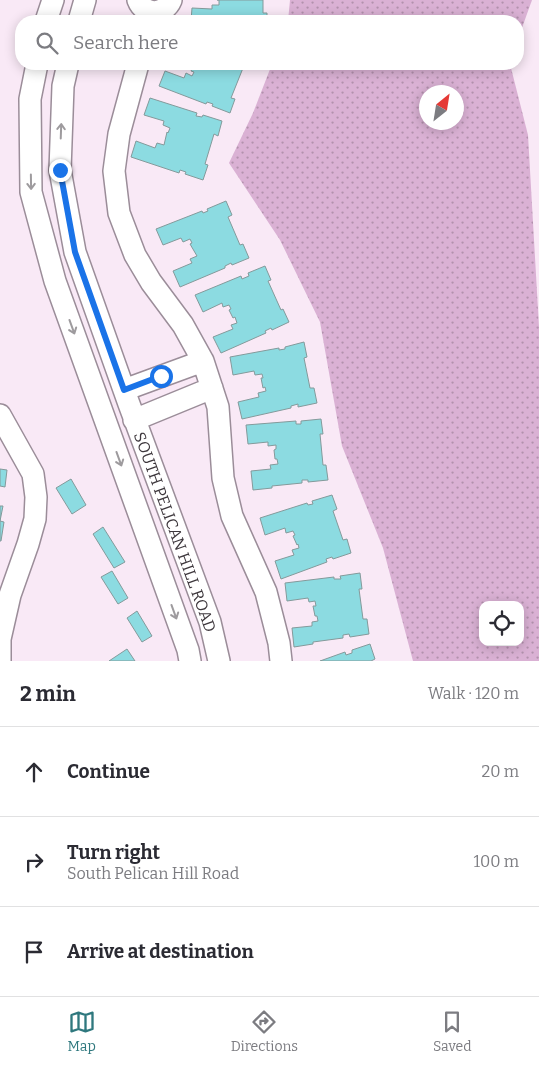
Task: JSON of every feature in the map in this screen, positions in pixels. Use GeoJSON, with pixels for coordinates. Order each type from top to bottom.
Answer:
{"type":"FeatureCollection","features":[{"type":"Feature","properties":{"kind":"street"},"geometry":{"type":"LineString","coordinates":[[48,15],[53,0]]}},
{"type":"Feature","properties":{"kind":"street"},"geometry":{"type":"LineString","coordinates":[[80,15],[85,0]]}},
{"type":"Feature","properties":{"kind":"street"},"geometry":{"type":"LineString","coordinates":[[147,11],[163,10],[171,0]]}},
{"type":"Feature","properties":{"kind":"street","name":"SOUTH PELICAN HILL ROAD"},"geometry":{"type":"LineString","coordinates":[[36,70],[30,99],[31,192],[55,281],[188,650],[190,661]]}},
{"type":"Feature","properties":{"kind":"street","name":"SOUTH PELICAN HILL ROAD"},"geometry":{"type":"LineString","coordinates":[[67,70],[63,86],[60,170],[75,252],[129,405],[210,622],[219,661]]}},
{"type":"Feature","properties":{"kind":"street"},"geometry":{"type":"LineString","coordinates":[[136,70],[116,152],[114,171],[119,213],[135,255],[151,282],[183,325],[203,361],[218,407],[223,478],[232,516],[266,592],[279,643],[281,661]]}},
{"type":"Feature","properties":{"kind":"street"},"geometry":{"type":"LineString","coordinates":[[129,405],[161,376],[203,361]]}},
{"type":"Feature","properties":{"kind":"street"},"geometry":{"type":"LineString","coordinates":[[161,376],[172,404]]}},
{"type":"Feature","properties":{"kind":"street"},"geometry":{"type":"LineString","coordinates":[[102,413],[129,405],[172,404],[212,388]]}},
{"type":"Feature","properties":{"kind":"street"},"geometry":{"type":"LineString","coordinates":[[0,415],[33,474],[36,498],[35,519],[10,595],[0,639],[0,661]]}},
{"type":"Feature","properties":{"kind":"shaded area"},"geometry":{"type":"Polygon","coordinates":[[[290,0],[532,0],[524,22],[524,15],[289,15],[290,0]]]}},
{"type":"Feature","properties":{"kind":"shaded area"},"geometry":{"type":"Polygon","coordinates":[[[270,70],[512,70],[528,135],[539,327],[539,661],[413,661],[383,548],[342,446],[320,322],[280,240],[229,163],[253,113],[270,70]]]}},
{"type":"Feature","properties":{"kind":"building"},"geometry":{"type":"Polygon","coordinates":[[[219,0],[263,0],[263,13],[267,13],[267,15],[191,15],[192,8],[212,9],[212,5],[219,5],[219,0]]]}},
{"type":"Feature","properties":{"kind":"building"},"geometry":{"type":"Polygon","coordinates":[[[242,70],[231,98],[235,99],[230,113],[212,106],[213,104],[207,102],[206,104],[159,86],[165,71],[184,78],[186,73],[192,76],[194,72],[191,71],[242,70]]]}},
{"type":"Feature","properties":{"kind":"building"},"geometry":{"type":"Polygon","coordinates":[[[150,98],[197,113],[196,116],[202,117],[203,115],[222,121],[218,136],[214,134],[205,164],[208,165],[203,180],[185,174],[186,172],[180,170],[179,173],[131,157],[136,141],[155,148],[157,143],[164,145],[170,128],[163,125],[164,121],[144,115],[150,98]]]}},
{"type":"Feature","properties":{"kind":"building"},"geometry":{"type":"Polygon","coordinates":[[[226,201],[232,215],[228,217],[240,245],[243,244],[249,258],[232,265],[231,263],[225,266],[225,268],[180,287],[173,271],[192,263],[190,259],[197,256],[190,244],[192,243],[190,239],[183,242],[181,238],[163,245],[156,229],[202,211],[203,213],[208,211],[207,209],[226,201]]]}},
{"type":"Feature","properties":{"kind":"building"},"geometry":{"type":"Polygon","coordinates":[[[265,266],[271,280],[268,281],[281,310],[283,309],[289,322],[272,330],[271,328],[265,331],[266,333],[221,353],[213,337],[233,329],[231,325],[237,323],[235,317],[233,318],[229,310],[231,309],[229,305],[223,307],[222,303],[203,312],[195,295],[241,276],[242,279],[249,276],[248,273],[265,266]]]}},
{"type":"Feature","properties":{"kind":"building"},"geometry":{"type":"Polygon","coordinates":[[[304,342],[307,357],[304,358],[310,388],[314,388],[317,403],[298,407],[298,404],[291,406],[291,408],[242,419],[238,402],[259,397],[258,393],[266,391],[265,387],[263,388],[262,374],[255,375],[254,371],[233,375],[230,357],[279,348],[279,350],[285,349],[285,347],[304,342]]]}},
{"type":"Feature","properties":{"kind":"building"},"geometry":{"type":"Polygon","coordinates":[[[321,419],[323,434],[320,434],[323,465],[326,465],[328,480],[308,482],[308,480],[302,480],[302,483],[253,490],[251,471],[271,469],[270,465],[278,464],[277,459],[275,459],[274,450],[276,445],[268,446],[268,442],[248,444],[246,425],[296,421],[296,424],[301,424],[301,421],[321,419]]]}},
{"type":"Feature","properties":{"kind":"building"},"geometry":{"type":"Polygon","coordinates":[[[0,469],[7,470],[5,487],[0,486],[0,469]]]}},
{"type":"Feature","properties":{"kind":"building"},"geometry":{"type":"Polygon","coordinates":[[[71,479],[86,505],[72,514],[56,488],[71,479]]]}},
{"type":"Feature","properties":{"kind":"building"},"geometry":{"type":"Polygon","coordinates":[[[332,495],[337,509],[333,511],[343,540],[347,539],[351,553],[333,559],[332,557],[326,559],[327,562],[281,579],[275,561],[294,555],[292,550],[299,548],[293,536],[295,535],[293,531],[286,533],[285,528],[265,535],[260,518],[307,503],[308,505],[313,504],[312,501],[332,495]]]}},
{"type":"Feature","properties":{"kind":"building"},"geometry":{"type":"Polygon","coordinates":[[[0,506],[3,506],[0,521],[0,506]]]}},
{"type":"Feature","properties":{"kind":"building"},"geometry":{"type":"Polygon","coordinates":[[[0,521],[4,522],[1,541],[0,541],[0,521]]]}},
{"type":"Feature","properties":{"kind":"building"},"geometry":{"type":"Polygon","coordinates":[[[103,527],[125,562],[114,568],[93,534],[103,527]]]}},
{"type":"Feature","properties":{"kind":"building"},"geometry":{"type":"Polygon","coordinates":[[[112,571],[128,598],[118,604],[101,577],[112,571]]]}},
{"type":"Feature","properties":{"kind":"building"},"geometry":{"type":"Polygon","coordinates":[[[360,573],[362,589],[359,589],[363,619],[367,619],[369,634],[350,637],[349,634],[343,635],[343,638],[294,647],[292,628],[312,626],[312,622],[318,621],[313,606],[316,606],[315,601],[309,602],[308,598],[287,601],[285,583],[334,577],[334,579],[341,579],[340,576],[360,573]]]}},
{"type":"Feature","properties":{"kind":"building"},"geometry":{"type":"Polygon","coordinates":[[[137,611],[152,636],[142,642],[127,618],[137,611]]]}},
{"type":"Feature","properties":{"kind":"building"},"geometry":{"type":"Polygon","coordinates":[[[370,644],[375,659],[371,661],[320,661],[345,652],[346,655],[352,653],[352,650],[370,644]]]}},
{"type":"Feature","properties":{"kind":"building"},"geometry":{"type":"Polygon","coordinates":[[[127,649],[135,661],[109,661],[127,649]]]}},
{"type":"Feature","properties":{"kind":"route"},"geometry":{"type":"LineString","coordinates":[[60,170],[75,252],[124,390],[161,376]]}}]}
